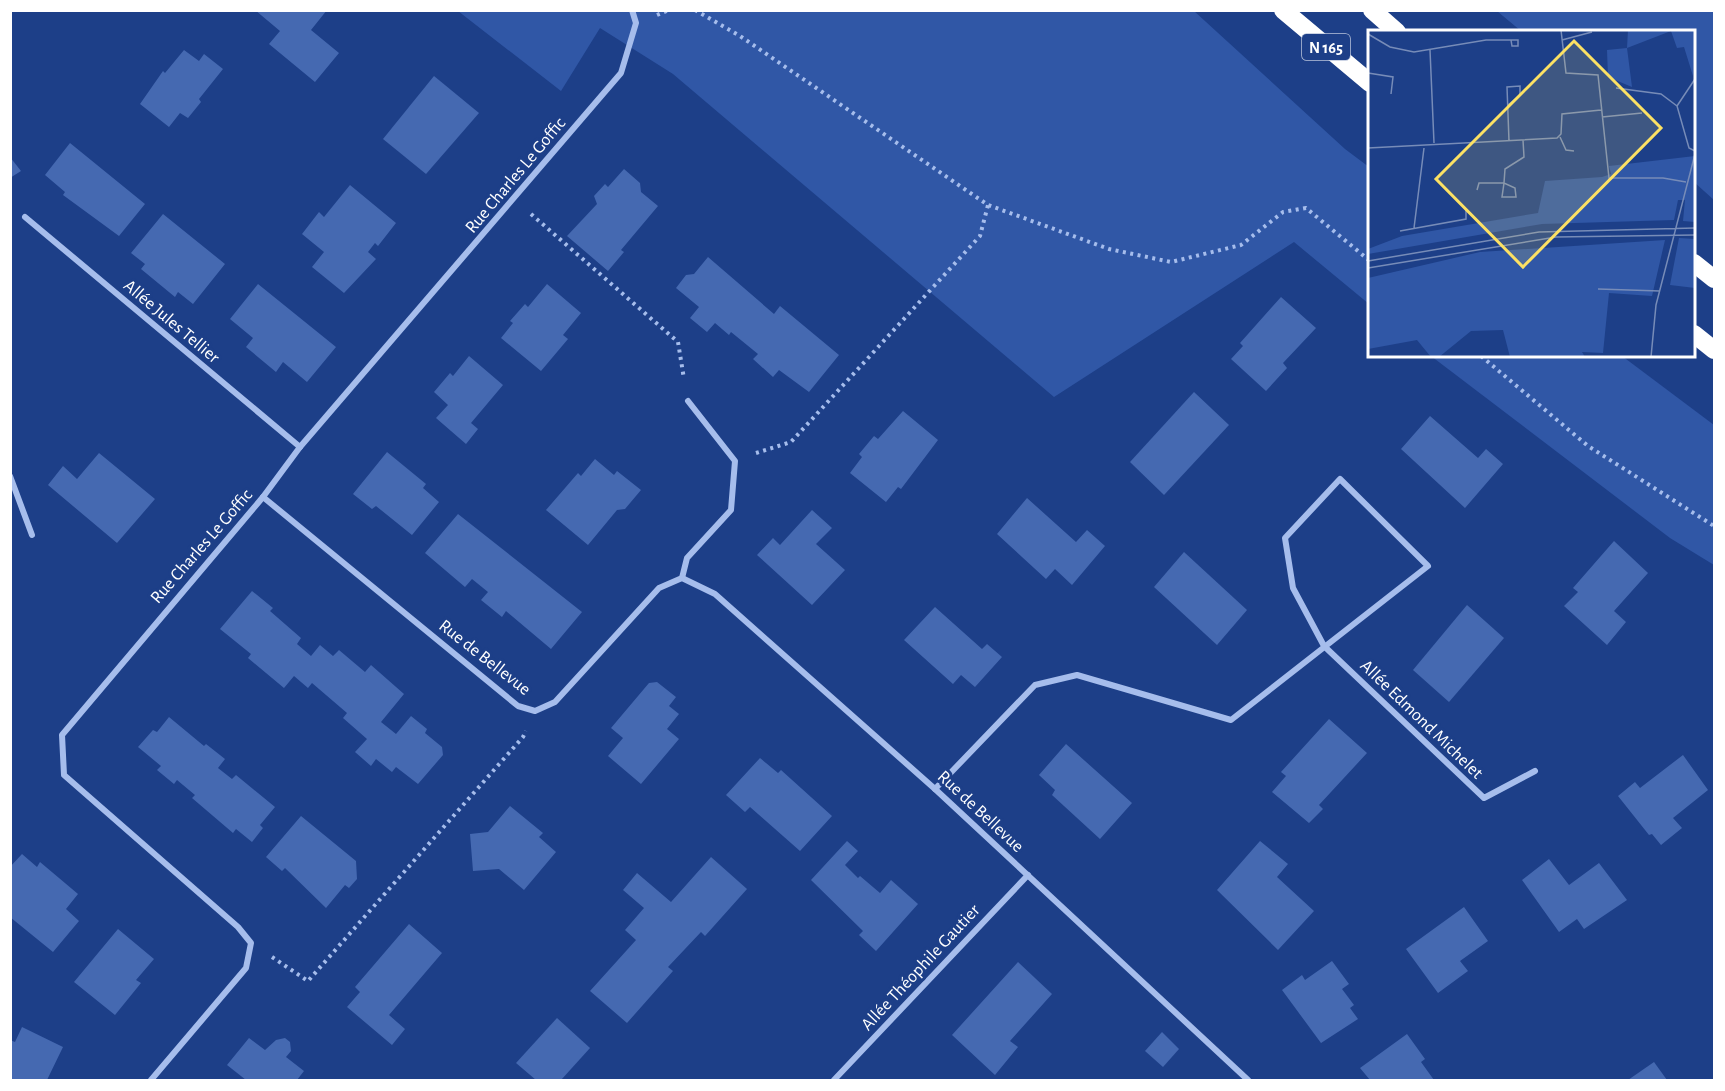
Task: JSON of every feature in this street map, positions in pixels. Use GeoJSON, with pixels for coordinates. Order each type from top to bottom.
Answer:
{"type":"FeatureCollection","features":[{"type":"Feature","properties":{"kind":"highway","name":"N 165"},"geometry":{"type":"LineString","coordinates":[[1283,10],[1368,81]]}},
{"type":"Feature","properties":{"kind":"highway"},"geometry":{"type":"LineString","coordinates":[[1372,10],[1396,30]]}},
{"type":"Feature","properties":{"kind":"highway"},"geometry":{"type":"LineString","coordinates":[[1695,264],[1714,279]]}},
{"type":"Feature","properties":{"kind":"highway"},"geometry":{"type":"LineString","coordinates":[[1695,335],[1714,350]]}},
{"type":"Feature","properties":{"kind":"street","name":"Rue Charles Le Goffic"},"geometry":{"type":"LineString","coordinates":[[251,944],[238,927],[64,775],[62,735],[263,497],[300,447],[621,73],[636,23],[632,10]]}},
{"type":"Feature","properties":{"kind":"street","name":"Allée Jules Tellier"},"geometry":{"type":"LineString","coordinates":[[25,217],[300,447]]}},
{"type":"Feature","properties":{"kind":"street"},"geometry":{"type":"LineString","coordinates":[[682,578],[687,558],[730,510],[735,461],[688,401]]}},
{"type":"Feature","properties":{"kind":"street"},"geometry":{"type":"LineString","coordinates":[[10,476],[32,534]]}},
{"type":"Feature","properties":{"kind":"street","name":"Allée Edmond Michelet"},"geometry":{"type":"LineString","coordinates":[[935,789],[1035,685],[1077,675],[1231,720],[1324,646],[1428,567],[1340,479],[1285,538],[1293,588],[1324,646],[1484,798],[1535,771]]}},
{"type":"Feature","properties":{"kind":"street","name":"Rue de Bellevue"},"geometry":{"type":"LineString","coordinates":[[263,497],[518,706],[535,711],[555,702],[659,588],[682,578],[715,594],[935,789],[1248,1080]]}},
{"type":"Feature","properties":{"kind":"street","name":"Allée Théophile Gautier"},"geometry":{"type":"LineString","coordinates":[[834,1080],[1028,875]]}},
{"type":"Feature","properties":{"kind":"street"},"geometry":{"type":"LineString","coordinates":[[151,1080],[246,968],[251,944]]}},
{"type":"Feature","properties":{"kind":"path"},"geometry":{"type":"LineString","coordinates":[[695,10],[740,36],[988,206],[1109,249],[1171,262],[1241,245],[1282,212],[1306,208],[1368,259]]}},
{"type":"Feature","properties":{"kind":"path"},"geometry":{"type":"LineString","coordinates":[[514,200],[678,342],[688,401]]}},
{"type":"Feature","properties":{"kind":"path"},"geometry":{"type":"LineString","coordinates":[[735,461],[791,442],[980,236],[988,206]]}},
{"type":"Feature","properties":{"kind":"path"},"geometry":{"type":"LineString","coordinates":[[1482,357],[1588,446],[1714,526]]}},
{"type":"Feature","properties":{"kind":"path"},"geometry":{"type":"LineString","coordinates":[[251,944],[308,981],[523,737],[535,711]]}},
{"type":"Feature","properties":{"kind":"shaded area"},"geometry":{"type":"Polygon","coordinates":[[[458,11],[1194,11],[1345,149],[1368,166],[1368,303],[1294,242],[1054,397],[673,74],[600,28],[561,91],[458,11]]]}},
{"type":"Feature","properties":{"kind":"shaded area"},"geometry":{"type":"Polygon","coordinates":[[[1497,11],[1714,11],[1714,200],[1695,183],[1695,30],[1520,30],[1497,11]]]}},
{"type":"Feature","properties":{"kind":"shaded area"},"geometry":{"type":"Polygon","coordinates":[[[1432,357],[1623,357],[1714,425],[1714,565],[1670,538],[1432,357]]]}},
{"type":"Feature","properties":{"kind":"building"},"geometry":{"type":"Polygon","coordinates":[[[255,10],[327,10],[311,30],[339,53],[315,82],[269,44],[280,31],[255,10]]]}},
{"type":"Feature","properties":{"kind":"building"},"geometry":{"type":"Polygon","coordinates":[[[184,50],[199,61],[204,54],[223,69],[199,99],[201,102],[188,118],[180,113],[169,127],[140,104],[163,71],[165,73],[184,50]]]}},
{"type":"Feature","properties":{"kind":"building"},"geometry":{"type":"Polygon","coordinates":[[[434,76],[479,113],[426,174],[383,139],[434,76]]]}},
{"type":"Feature","properties":{"kind":"building"},"geometry":{"type":"Polygon","coordinates":[[[70,143],[145,204],[119,236],[63,195],[65,192],[45,175],[70,143]]]}},
{"type":"Feature","properties":{"kind":"building"},"geometry":{"type":"Polygon","coordinates":[[[10,157],[21,171],[10,178],[10,157]]]}},
{"type":"Feature","properties":{"kind":"building"},"geometry":{"type":"Polygon","coordinates":[[[624,169],[640,183],[641,192],[658,206],[621,250],[624,252],[608,271],[567,236],[597,204],[594,196],[605,184],[608,187],[624,169]]]}},
{"type":"Feature","properties":{"kind":"building"},"geometry":{"type":"Polygon","coordinates":[[[350,185],[396,223],[378,246],[375,243],[368,252],[376,259],[344,293],[312,267],[324,252],[302,234],[319,212],[324,217],[350,185]]]}},
{"type":"Feature","properties":{"kind":"building"},"geometry":{"type":"Polygon","coordinates":[[[163,214],[225,264],[193,304],[178,292],[175,297],[141,269],[145,264],[131,253],[163,214]]]}},
{"type":"Feature","properties":{"kind":"building"},"geometry":{"type":"Polygon","coordinates":[[[708,257],[774,314],[780,306],[839,355],[809,392],[779,370],[773,377],[753,359],[758,354],[731,332],[729,335],[715,323],[707,332],[690,318],[699,307],[676,288],[686,275],[694,274],[708,257]]]}},
{"type":"Feature","properties":{"kind":"building"},"geometry":{"type":"Polygon","coordinates":[[[258,284],[336,347],[307,382],[283,362],[276,372],[246,347],[253,338],[230,319],[258,284]]]}},
{"type":"Feature","properties":{"kind":"building"},"geometry":{"type":"Polygon","coordinates":[[[547,284],[581,313],[563,335],[568,339],[541,371],[501,338],[513,323],[510,321],[525,304],[528,307],[547,284]]]}},
{"type":"Feature","properties":{"kind":"building"},"geometry":{"type":"Polygon","coordinates":[[[1281,297],[1316,328],[1283,363],[1287,368],[1266,391],[1231,359],[1243,346],[1240,343],[1281,297]]]}},
{"type":"Feature","properties":{"kind":"building"},"geometry":{"type":"Polygon","coordinates":[[[469,356],[503,385],[471,423],[478,429],[466,444],[436,418],[448,405],[434,392],[450,373],[453,376],[469,356]]]}},
{"type":"Feature","properties":{"kind":"building"},"geometry":{"type":"Polygon","coordinates":[[[1194,392],[1229,425],[1164,495],[1130,462],[1194,392]]]}},
{"type":"Feature","properties":{"kind":"building"},"geometry":{"type":"Polygon","coordinates":[[[903,411],[938,440],[901,489],[898,487],[886,502],[850,473],[862,457],[859,454],[874,436],[878,439],[903,411]]]}},
{"type":"Feature","properties":{"kind":"building"},"geometry":{"type":"Polygon","coordinates":[[[1430,416],[1478,458],[1486,449],[1503,464],[1465,508],[1401,449],[1430,416]]]}},
{"type":"Feature","properties":{"kind":"building"},"geometry":{"type":"Polygon","coordinates":[[[387,452],[426,484],[423,488],[439,502],[412,535],[376,506],[372,509],[353,494],[387,452]]]}},
{"type":"Feature","properties":{"kind":"building"},"geometry":{"type":"Polygon","coordinates":[[[99,453],[155,499],[117,543],[48,485],[63,466],[77,479],[99,453]]]}},
{"type":"Feature","properties":{"kind":"building"},"geometry":{"type":"Polygon","coordinates":[[[595,459],[614,475],[617,471],[641,490],[625,509],[617,510],[588,545],[546,510],[578,473],[581,476],[595,459]]]}},
{"type":"Feature","properties":{"kind":"building"},"geometry":{"type":"Polygon","coordinates":[[[1027,498],[1076,542],[1087,530],[1105,546],[1072,585],[1055,569],[1046,579],[997,534],[1027,498]]]}},
{"type":"Feature","properties":{"kind":"building"},"geometry":{"type":"Polygon","coordinates":[[[812,510],[832,528],[816,544],[845,570],[812,605],[757,555],[773,538],[780,545],[812,510]]]}},
{"type":"Feature","properties":{"kind":"building"},"geometry":{"type":"Polygon","coordinates":[[[458,514],[582,612],[551,649],[506,611],[502,617],[481,600],[488,592],[472,579],[465,587],[425,553],[458,514]]]}},
{"type":"Feature","properties":{"kind":"building"},"geometry":{"type":"Polygon","coordinates":[[[1614,541],[1648,573],[1614,611],[1626,622],[1607,645],[1564,606],[1578,592],[1573,588],[1614,541]]]}},
{"type":"Feature","properties":{"kind":"building"},"geometry":{"type":"Polygon","coordinates":[[[1184,552],[1247,610],[1217,645],[1154,587],[1184,552]]]}},
{"type":"Feature","properties":{"kind":"building"},"geometry":{"type":"Polygon","coordinates":[[[252,591],[273,608],[270,611],[301,638],[297,644],[311,656],[320,645],[333,656],[339,650],[365,672],[371,665],[404,694],[381,722],[396,734],[411,716],[427,729],[425,733],[442,747],[443,755],[418,784],[396,767],[392,772],[376,759],[371,766],[355,752],[367,739],[343,718],[347,713],[312,683],[308,688],[294,676],[284,688],[248,658],[251,654],[220,629],[252,591]]]}},
{"type":"Feature","properties":{"kind":"building"},"geometry":{"type":"Polygon","coordinates":[[[1467,605],[1504,638],[1449,702],[1413,670],[1467,605]]]}},
{"type":"Feature","properties":{"kind":"building"},"geometry":{"type":"Polygon","coordinates":[[[935,607],[982,649],[987,644],[1002,657],[975,687],[961,675],[953,684],[904,640],[935,607]]]}},
{"type":"Feature","properties":{"kind":"building"},"geometry":{"type":"Polygon","coordinates":[[[657,682],[676,697],[669,706],[679,714],[667,729],[679,739],[641,784],[608,756],[623,738],[611,728],[649,683],[657,682]]]}},
{"type":"Feature","properties":{"kind":"building"},"geometry":{"type":"Polygon","coordinates":[[[169,717],[204,746],[206,744],[225,759],[218,768],[232,779],[236,775],[275,807],[260,825],[263,828],[252,842],[236,829],[233,833],[192,798],[195,795],[177,780],[174,784],[157,770],[161,766],[138,747],[153,730],[157,732],[169,717]]]}},
{"type":"Feature","properties":{"kind":"building"},"geometry":{"type":"Polygon","coordinates":[[[1329,719],[1367,753],[1319,805],[1323,809],[1309,823],[1272,792],[1286,776],[1281,772],[1329,719]]]}},
{"type":"Feature","properties":{"kind":"building"},"geometry":{"type":"Polygon","coordinates":[[[1066,744],[1132,803],[1100,839],[1052,795],[1055,790],[1039,775],[1066,744]]]}},
{"type":"Feature","properties":{"kind":"building"},"geometry":{"type":"Polygon","coordinates":[[[1683,755],[1708,790],[1673,818],[1682,828],[1661,845],[1652,834],[1649,835],[1618,796],[1635,782],[1640,788],[1683,755]]]}},
{"type":"Feature","properties":{"kind":"building"},"geometry":{"type":"Polygon","coordinates":[[[760,758],[778,773],[781,770],[832,816],[800,851],[750,807],[745,812],[726,795],[760,758]]]}},
{"type":"Feature","properties":{"kind":"building"},"geometry":{"type":"Polygon","coordinates":[[[510,806],[543,833],[539,837],[556,852],[524,890],[499,869],[473,871],[470,834],[488,832],[510,806]]]}},
{"type":"Feature","properties":{"kind":"building"},"geometry":{"type":"Polygon","coordinates":[[[301,816],[356,861],[357,879],[349,888],[345,885],[326,908],[285,868],[282,871],[266,857],[301,816]]]}},
{"type":"Feature","properties":{"kind":"building"},"geometry":{"type":"Polygon","coordinates":[[[847,841],[858,851],[845,865],[858,878],[860,876],[880,893],[891,880],[918,904],[876,951],[859,935],[863,931],[811,880],[847,841]]]}},
{"type":"Feature","properties":{"kind":"building"},"geometry":{"type":"Polygon","coordinates":[[[1260,841],[1288,864],[1277,877],[1314,911],[1278,950],[1217,890],[1260,841]]]}},
{"type":"Feature","properties":{"kind":"building"},"geometry":{"type":"Polygon","coordinates":[[[22,854],[37,867],[40,862],[78,894],[66,909],[79,921],[53,952],[10,917],[10,867],[22,854]]]}},
{"type":"Feature","properties":{"kind":"building"},"geometry":{"type":"Polygon","coordinates":[[[711,857],[747,889],[705,936],[701,932],[668,967],[673,971],[627,1023],[590,991],[636,940],[625,930],[644,908],[623,890],[637,873],[671,902],[711,857]]]}},
{"type":"Feature","properties":{"kind":"building"},"geometry":{"type":"Polygon","coordinates":[[[1549,859],[1569,885],[1599,863],[1627,900],[1584,929],[1577,919],[1559,932],[1522,880],[1549,859]]]}},
{"type":"Feature","properties":{"kind":"building"},"geometry":{"type":"Polygon","coordinates":[[[1464,907],[1488,941],[1460,961],[1468,971],[1438,993],[1406,949],[1464,907]]]}},
{"type":"Feature","properties":{"kind":"building"},"geometry":{"type":"Polygon","coordinates":[[[409,924],[442,953],[389,1015],[405,1029],[392,1045],[347,1007],[360,992],[355,987],[409,924]]]}},
{"type":"Feature","properties":{"kind":"building"},"geometry":{"type":"Polygon","coordinates":[[[118,929],[154,959],[136,980],[141,983],[115,1015],[74,982],[118,929]]]}},
{"type":"Feature","properties":{"kind":"building"},"geometry":{"type":"Polygon","coordinates":[[[1332,961],[1349,984],[1342,989],[1354,1005],[1350,1008],[1358,1019],[1321,1043],[1282,990],[1302,975],[1305,980],[1332,961]]]}},
{"type":"Feature","properties":{"kind":"building"},"geometry":{"type":"Polygon","coordinates":[[[1018,962],[1052,994],[1010,1041],[1018,1047],[995,1075],[952,1035],[1018,962]]]}},
{"type":"Feature","properties":{"kind":"building"},"geometry":{"type":"Polygon","coordinates":[[[557,1018],[590,1048],[561,1080],[536,1080],[516,1063],[557,1018]]]}},
{"type":"Feature","properties":{"kind":"building"},"geometry":{"type":"Polygon","coordinates":[[[22,1027],[63,1047],[47,1080],[10,1080],[10,1040],[15,1042],[22,1027]]]}},
{"type":"Feature","properties":{"kind":"building"},"geometry":{"type":"Polygon","coordinates":[[[1162,1032],[1179,1049],[1163,1067],[1145,1051],[1162,1032]]]}},
{"type":"Feature","properties":{"kind":"building"},"geometry":{"type":"Polygon","coordinates":[[[1407,1034],[1425,1059],[1421,1062],[1434,1080],[1370,1080],[1360,1068],[1407,1034]]]}},
{"type":"Feature","properties":{"kind":"building"},"geometry":{"type":"Polygon","coordinates":[[[249,1038],[265,1050],[276,1040],[285,1038],[290,1042],[291,1051],[286,1057],[304,1071],[297,1080],[246,1080],[227,1065],[249,1038]]]}},
{"type":"Feature","properties":{"kind":"building"},"geometry":{"type":"Polygon","coordinates":[[[1654,1062],[1667,1080],[1628,1080],[1654,1062]]]}}]}
